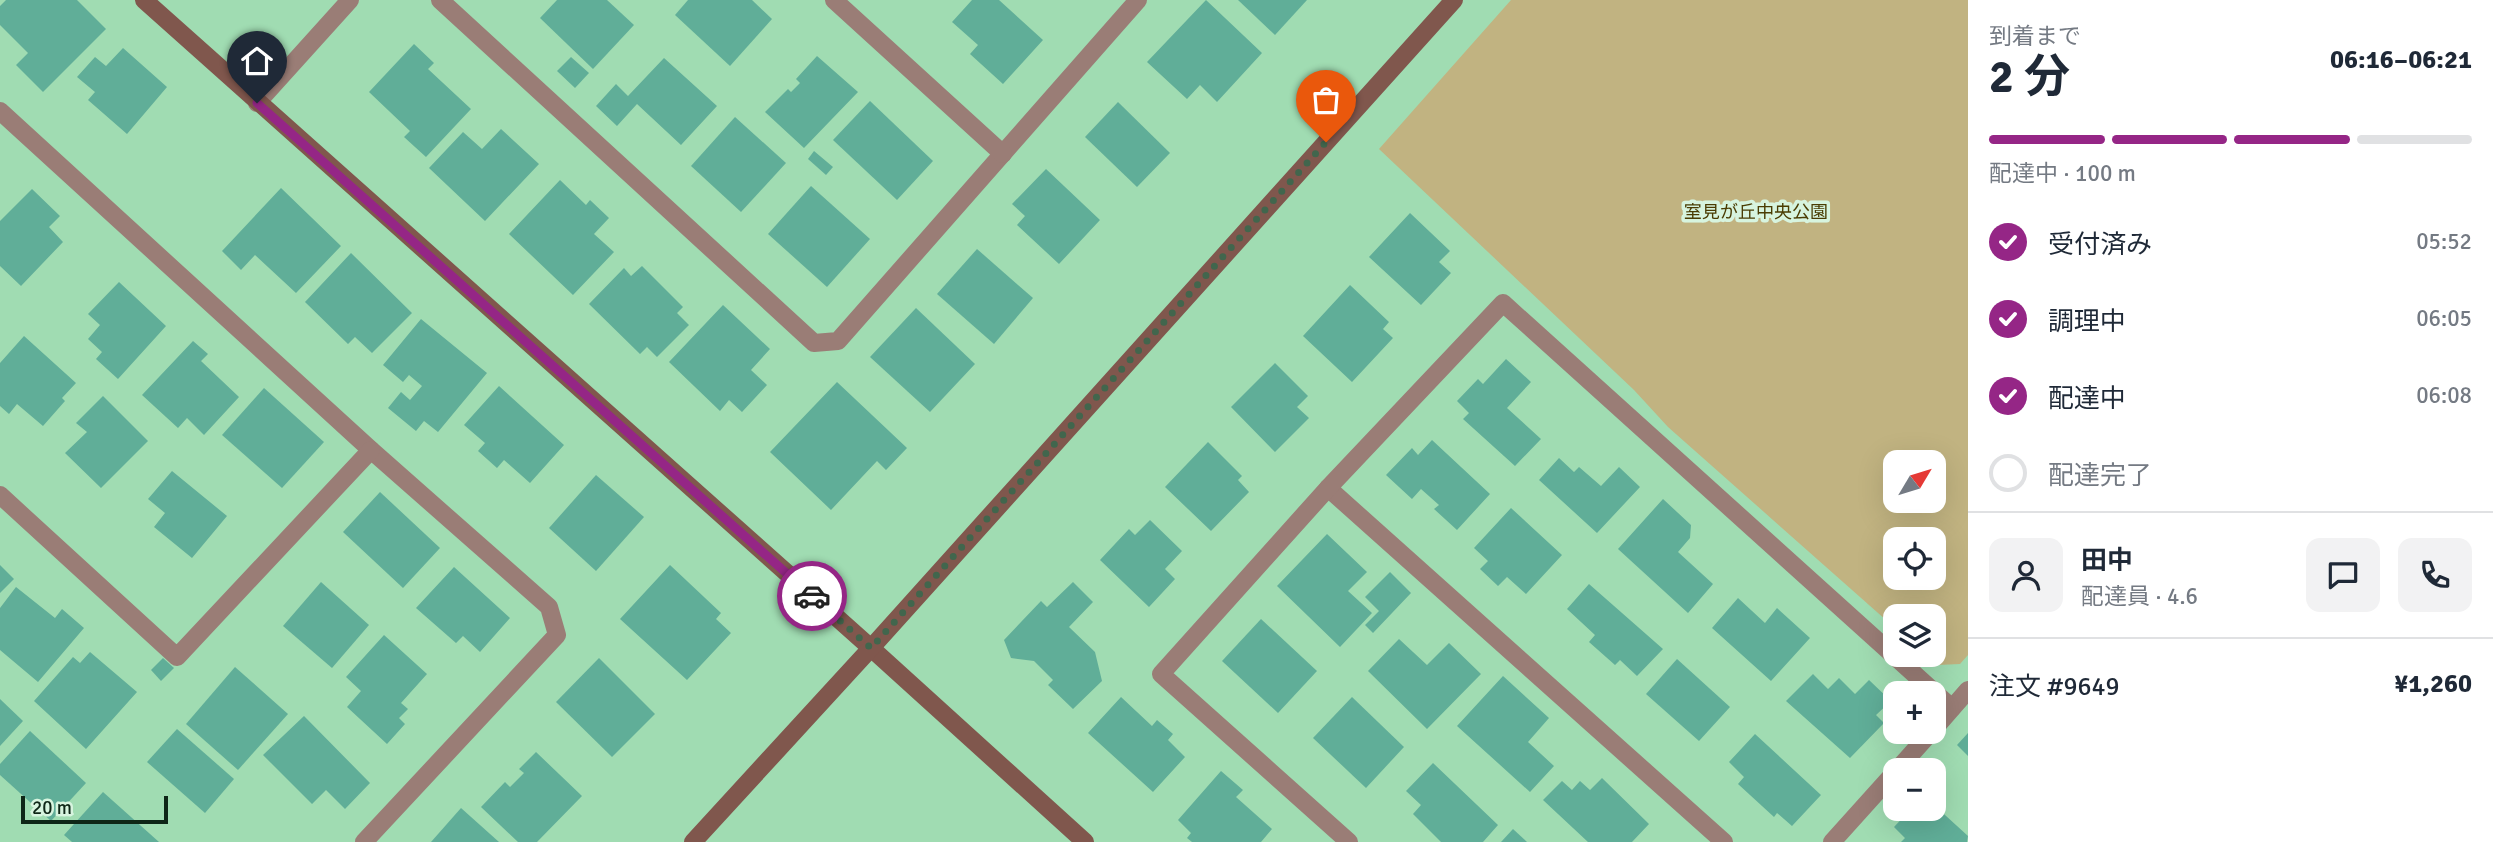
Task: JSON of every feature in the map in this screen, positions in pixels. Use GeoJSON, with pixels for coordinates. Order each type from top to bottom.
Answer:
{"type":"FeatureCollection","features":[{"type":"Feature","properties":{"kind":"street"},"geometry":{"type":"LineString","coordinates":[[144,0],[1086,842]]}},
{"type":"Feature","properties":{"kind":"street"},"geometry":{"type":"LineString","coordinates":[[257,103],[350,0]]}},
{"type":"Feature","properties":{"kind":"street"},"geometry":{"type":"LineString","coordinates":[[440,0],[814,343],[838,341],[1138,0]]}},
{"type":"Feature","properties":{"kind":"street"},"geometry":{"type":"LineString","coordinates":[[834,0],[1003,154]]}},
{"type":"Feature","properties":{"kind":"street"},"geometry":{"type":"LineString","coordinates":[[693,842],[1454,0]]}},
{"type":"Feature","properties":{"kind":"street"},"geometry":{"type":"LineString","coordinates":[[0,111],[371,450],[549,607],[558,635],[364,842]]}},
{"type":"Feature","properties":{"kind":"street"},"geometry":{"type":"LineString","coordinates":[[1349,842],[1161,674],[1328,488],[1503,303],[1952,708]]}},
{"type":"Feature","properties":{"kind":"street"},"geometry":{"type":"LineString","coordinates":[[0,495],[177,657],[371,450]]}},
{"type":"Feature","properties":{"kind":"street"},"geometry":{"type":"LineString","coordinates":[[1328,488],[1724,842]]}},
{"type":"Feature","properties":{"kind":"street"},"geometry":{"type":"LineString","coordinates":[[1946,715],[1968,690]]}},
{"type":"Feature","properties":{"kind":"street"},"geometry":{"type":"LineString","coordinates":[[1907,758],[1920,744]]}},
{"type":"Feature","properties":{"kind":"street"},"geometry":{"type":"LineString","coordinates":[[1832,842],[1883,785]]}},
{"type":"Feature","properties":{"kind":"green space","name":"室見が丘中央公園"},"geometry":{"type":"Polygon","coordinates":[[[1511,0],[1968,0],[1968,655],[1960,664],[1946,665],[1946,604],[1883,604],[1883,617],[1668,427],[1634,390],[1379,149],[1511,0]]]}},
{"type":"Feature","properties":{"kind":"building"},"geometry":{"type":"Polygon","coordinates":[[[6,0],[77,0],[106,29],[43,92],[16,65],[28,53],[0,25],[0,6],[6,0]]]}},
{"type":"Feature","properties":{"kind":"building"},"geometry":{"type":"Polygon","coordinates":[[[557,0],[607,0],[634,25],[593,69],[540,18],[557,0]]]}},
{"type":"Feature","properties":{"kind":"building"},"geometry":{"type":"Polygon","coordinates":[[[688,0],[752,0],[772,19],[730,66],[675,15],[688,0]]]}},
{"type":"Feature","properties":{"kind":"building"},"geometry":{"type":"Polygon","coordinates":[[[972,0],[999,0],[1043,40],[1003,84],[970,54],[978,45],[952,22],[972,0]]]}},
{"type":"Feature","properties":{"kind":"building"},"geometry":{"type":"Polygon","coordinates":[[[1206,0],[1262,53],[1217,102],[1200,85],[1187,99],[1147,62],[1206,0]]]}},
{"type":"Feature","properties":{"kind":"building"},"geometry":{"type":"Polygon","coordinates":[[[1238,0],[1307,0],[1275,35],[1238,0]]]}},
{"type":"Feature","properties":{"kind":"building"},"geometry":{"type":"Polygon","coordinates":[[[414,44],[434,63],[428,69],[471,109],[426,157],[404,137],[410,131],[369,92],[414,44]]]}},
{"type":"Feature","properties":{"kind":"building"},"geometry":{"type":"Polygon","coordinates":[[[123,48],[167,87],[127,134],[88,100],[95,92],[77,77],[95,57],[106,66],[123,48]]]}},
{"type":"Feature","properties":{"kind":"building"},"geometry":{"type":"Polygon","coordinates":[[[817,56],[858,92],[804,148],[765,112],[788,89],[791,92],[800,83],[796,79],[817,56]]]}},
{"type":"Feature","properties":{"kind":"building"},"geometry":{"type":"Polygon","coordinates":[[[571,57],[589,73],[575,88],[557,71],[571,57]]]}},
{"type":"Feature","properties":{"kind":"building"},"geometry":{"type":"Polygon","coordinates":[[[664,58],[717,106],[681,145],[637,104],[617,126],[596,106],[616,84],[628,96],[664,58]]]}},
{"type":"Feature","properties":{"kind":"building"},"geometry":{"type":"Polygon","coordinates":[[[870,101],[933,161],[897,200],[833,140],[870,101]]]}},
{"type":"Feature","properties":{"kind":"building"},"geometry":{"type":"Polygon","coordinates":[[[1118,102],[1170,153],[1137,187],[1085,137],[1118,102]]]}},
{"type":"Feature","properties":{"kind":"building"},"geometry":{"type":"Polygon","coordinates":[[[735,117],[786,163],[741,212],[691,166],[735,117]]]}},
{"type":"Feature","properties":{"kind":"building"},"geometry":{"type":"Polygon","coordinates":[[[501,129],[539,164],[485,221],[429,168],[463,132],[482,149],[501,129]]]}},
{"type":"Feature","properties":{"kind":"building"},"geometry":{"type":"Polygon","coordinates":[[[814,151],[833,167],[826,175],[808,159],[814,151]]]}},
{"type":"Feature","properties":{"kind":"building"},"geometry":{"type":"Polygon","coordinates":[[[1046,169],[1100,220],[1059,264],[1017,225],[1025,216],[1012,204],[1046,169]]]}},
{"type":"Feature","properties":{"kind":"building"},"geometry":{"type":"Polygon","coordinates":[[[560,180],[586,205],[590,200],[609,218],[594,234],[614,252],[573,295],[509,234],[560,180]]]}},
{"type":"Feature","properties":{"kind":"building"},"geometry":{"type":"Polygon","coordinates":[[[811,186],[870,239],[827,287],[768,234],[811,186]]]}},
{"type":"Feature","properties":{"kind":"building"},"geometry":{"type":"Polygon","coordinates":[[[281,188],[341,246],[296,293],[255,255],[241,270],[222,251],[281,188]]]}},
{"type":"Feature","properties":{"kind":"building"},"geometry":{"type":"Polygon","coordinates":[[[32,189],[60,216],[49,227],[63,242],[21,286],[0,266],[0,221],[32,189]]]}},
{"type":"Feature","properties":{"kind":"building"},"geometry":{"type":"Polygon","coordinates":[[[1410,213],[1450,251],[1439,262],[1451,273],[1421,305],[1369,257],[1410,213]]]}},
{"type":"Feature","properties":{"kind":"building"},"geometry":{"type":"Polygon","coordinates":[[[977,249],[1033,298],[994,344],[937,294],[977,249]]]}},
{"type":"Feature","properties":{"kind":"building"},"geometry":{"type":"Polygon","coordinates":[[[351,253],[412,313],[372,353],[355,337],[348,344],[305,302],[351,253]]]}},
{"type":"Feature","properties":{"kind":"building"},"geometry":{"type":"Polygon","coordinates":[[[642,266],[683,307],[677,313],[689,325],[657,357],[647,347],[640,354],[589,304],[624,268],[631,276],[642,266]]]}},
{"type":"Feature","properties":{"kind":"building"},"geometry":{"type":"Polygon","coordinates":[[[119,282],[166,326],[118,379],[96,359],[102,352],[88,339],[100,325],[88,314],[119,282]]]}},
{"type":"Feature","properties":{"kind":"building"},"geometry":{"type":"Polygon","coordinates":[[[1350,285],[1389,322],[1383,329],[1393,338],[1352,382],[1303,336],[1350,285]]]}},
{"type":"Feature","properties":{"kind":"building"},"geometry":{"type":"Polygon","coordinates":[[[723,305],[770,349],[751,370],[767,385],[742,412],[729,400],[720,411],[669,362],[723,305]]]}},
{"type":"Feature","properties":{"kind":"building"},"geometry":{"type":"Polygon","coordinates":[[[916,308],[975,364],[930,412],[870,357],[916,308]]]}},
{"type":"Feature","properties":{"kind":"building"},"geometry":{"type":"Polygon","coordinates":[[[421,319],[487,373],[438,432],[424,421],[416,431],[388,408],[401,392],[410,400],[422,386],[409,375],[403,382],[383,365],[421,319]]]}},
{"type":"Feature","properties":{"kind":"building"},"geometry":{"type":"Polygon","coordinates":[[[24,336],[76,383],[62,398],[65,401],[43,426],[17,404],[9,414],[0,406],[0,363],[24,336]]]}},
{"type":"Feature","properties":{"kind":"building"},"geometry":{"type":"Polygon","coordinates":[[[193,341],[208,354],[201,361],[239,397],[204,435],[187,418],[178,428],[142,395],[193,341]]]}},
{"type":"Feature","properties":{"kind":"building"},"geometry":{"type":"Polygon","coordinates":[[[1506,359],[1531,382],[1507,408],[1541,439],[1515,466],[1463,419],[1469,413],[1457,401],[1478,379],[1483,384],[1506,359]]]}},
{"type":"Feature","properties":{"kind":"building"},"geometry":{"type":"Polygon","coordinates":[[[1275,363],[1308,396],[1297,407],[1309,418],[1275,452],[1231,407],[1275,363]]]}},
{"type":"Feature","properties":{"kind":"building"},"geometry":{"type":"Polygon","coordinates":[[[837,382],[907,448],[886,470],[877,461],[831,510],[770,452],[837,382]]]}},
{"type":"Feature","properties":{"kind":"building"},"geometry":{"type":"Polygon","coordinates":[[[499,386],[564,445],[530,483],[504,460],[497,468],[478,451],[485,443],[464,425],[499,386]]]}},
{"type":"Feature","properties":{"kind":"building"},"geometry":{"type":"Polygon","coordinates":[[[264,388],[324,442],[282,488],[222,435],[264,388]]]}},
{"type":"Feature","properties":{"kind":"building"},"geometry":{"type":"Polygon","coordinates":[[[103,396],[148,441],[101,488],[65,453],[87,432],[76,423],[103,396]]]}},
{"type":"Feature","properties":{"kind":"building"},"geometry":{"type":"Polygon","coordinates":[[[1432,440],[1490,494],[1457,530],[1434,509],[1439,505],[1421,489],[1412,499],[1386,475],[1412,448],[1418,455],[1432,440]]]}},
{"type":"Feature","properties":{"kind":"building"},"geometry":{"type":"Polygon","coordinates":[[[1208,442],[1242,476],[1238,480],[1249,492],[1211,531],[1165,487],[1208,442]]]}},
{"type":"Feature","properties":{"kind":"building"},"geometry":{"type":"Polygon","coordinates":[[[1559,458],[1574,472],[1579,467],[1601,486],[1619,467],[1640,487],[1597,533],[1539,480],[1559,458]]]}},
{"type":"Feature","properties":{"kind":"building"},"geometry":{"type":"Polygon","coordinates":[[[172,471],[227,516],[192,558],[154,527],[165,513],[148,499],[172,471]]]}},
{"type":"Feature","properties":{"kind":"building"},"geometry":{"type":"Polygon","coordinates":[[[596,475],[644,517],[596,571],[549,528],[596,475]]]}},
{"type":"Feature","properties":{"kind":"building"},"geometry":{"type":"Polygon","coordinates":[[[380,492],[440,548],[403,588],[343,532],[380,492]]]}},
{"type":"Feature","properties":{"kind":"building"},"geometry":{"type":"Polygon","coordinates":[[[1663,499],[1691,525],[1690,538],[1678,552],[1713,584],[1688,613],[1618,549],[1663,499]]]}},
{"type":"Feature","properties":{"kind":"building"},"geometry":{"type":"Polygon","coordinates":[[[1511,508],[1562,555],[1526,594],[1507,577],[1498,586],[1480,569],[1488,561],[1474,548],[1511,508]]]}},
{"type":"Feature","properties":{"kind":"building"},"geometry":{"type":"Polygon","coordinates":[[[1150,520],[1182,551],[1165,569],[1175,579],[1149,607],[1100,560],[1129,529],[1135,535],[1150,520]]]}},
{"type":"Feature","properties":{"kind":"building"},"geometry":{"type":"Polygon","coordinates":[[[1327,534],[1367,572],[1348,591],[1372,613],[1340,647],[1277,586],[1327,534]]]}},
{"type":"Feature","properties":{"kind":"building"},"geometry":{"type":"Polygon","coordinates":[[[0,565],[14,579],[0,593],[0,565]]]}},
{"type":"Feature","properties":{"kind":"building"},"geometry":{"type":"Polygon","coordinates":[[[670,565],[721,613],[716,619],[731,633],[687,680],[620,619],[670,565]]]}},
{"type":"Feature","properties":{"kind":"building"},"geometry":{"type":"Polygon","coordinates":[[[454,567],[510,618],[480,652],[463,636],[456,643],[416,608],[454,567]]]}},
{"type":"Feature","properties":{"kind":"building"},"geometry":{"type":"Polygon","coordinates":[[[1390,572],[1411,593],[1373,633],[1365,625],[1379,611],[1365,597],[1390,572]]]}},
{"type":"Feature","properties":{"kind":"building"},"geometry":{"type":"Polygon","coordinates":[[[321,582],[369,625],[332,668],[283,626],[321,582]]]}},
{"type":"Feature","properties":{"kind":"building"},"geometry":{"type":"Polygon","coordinates":[[[1073,582],[1093,602],[1069,627],[1095,652],[1102,681],[1073,709],[1048,685],[1053,680],[1034,661],[1011,658],[1004,640],[1041,601],[1047,607],[1073,582]]]}},
{"type":"Feature","properties":{"kind":"building"},"geometry":{"type":"Polygon","coordinates":[[[1589,584],[1663,649],[1637,676],[1620,660],[1615,665],[1589,642],[1595,635],[1567,609],[1589,584]]]}},
{"type":"Feature","properties":{"kind":"building"},"geometry":{"type":"Polygon","coordinates":[[[16,587],[55,618],[62,609],[84,628],[38,682],[0,650],[0,608],[16,587]]]}},
{"type":"Feature","properties":{"kind":"building"},"geometry":{"type":"Polygon","coordinates":[[[1738,598],[1765,623],[1777,608],[1810,638],[1771,681],[1712,628],[1738,598]]]}},
{"type":"Feature","properties":{"kind":"building"},"geometry":{"type":"Polygon","coordinates":[[[1261,619],[1317,671],[1278,713],[1222,661],[1261,619]]]}},
{"type":"Feature","properties":{"kind":"building"},"geometry":{"type":"Polygon","coordinates":[[[384,635],[427,674],[401,703],[408,709],[399,718],[405,724],[387,744],[347,707],[361,691],[346,677],[384,635]]]}},
{"type":"Feature","properties":{"kind":"building"},"geometry":{"type":"Polygon","coordinates":[[[1399,639],[1427,665],[1449,643],[1481,674],[1427,729],[1368,671],[1399,639]]]}},
{"type":"Feature","properties":{"kind":"building"},"geometry":{"type":"Polygon","coordinates":[[[90,652],[137,692],[86,749],[34,701],[73,657],[80,663],[90,652]]]}},
{"type":"Feature","properties":{"kind":"building"},"geometry":{"type":"Polygon","coordinates":[[[163,658],[174,668],[161,681],[151,670],[163,658]]]}},
{"type":"Feature","properties":{"kind":"building"},"geometry":{"type":"Polygon","coordinates":[[[599,658],[655,714],[612,757],[556,702],[599,658]]]}},
{"type":"Feature","properties":{"kind":"building"},"geometry":{"type":"Polygon","coordinates":[[[1677,659],[1730,707],[1699,741],[1646,694],[1677,659]]]}},
{"type":"Feature","properties":{"kind":"building"},"geometry":{"type":"Polygon","coordinates":[[[235,667],[288,714],[238,770],[186,724],[235,667]]]}},
{"type":"Feature","properties":{"kind":"building"},"geometry":{"type":"Polygon","coordinates":[[[1813,674],[1828,689],[1839,678],[1855,694],[1869,680],[1883,693],[1883,708],[1876,715],[1883,724],[1850,758],[1786,701],[1813,674]]]}},
{"type":"Feature","properties":{"kind":"building"},"geometry":{"type":"Polygon","coordinates":[[[1503,676],[1549,718],[1528,742],[1554,766],[1530,792],[1457,726],[1503,676]]]}},
{"type":"Feature","properties":{"kind":"building"},"geometry":{"type":"Polygon","coordinates":[[[1121,697],[1152,726],[1157,720],[1173,734],[1168,740],[1185,757],[1153,792],[1088,733],[1121,697]]]}},
{"type":"Feature","properties":{"kind":"building"},"geometry":{"type":"Polygon","coordinates":[[[1352,697],[1404,747],[1366,788],[1313,738],[1352,697]]]}},
{"type":"Feature","properties":{"kind":"building"},"geometry":{"type":"Polygon","coordinates":[[[0,699],[23,721],[0,746],[0,699]]]}},
{"type":"Feature","properties":{"kind":"building"},"geometry":{"type":"Polygon","coordinates":[[[304,716],[370,783],[345,809],[326,790],[312,804],[263,755],[304,716]]]}},
{"type":"Feature","properties":{"kind":"building"},"geometry":{"type":"Polygon","coordinates":[[[177,729],[234,779],[205,813],[147,762],[177,729]]]}},
{"type":"Feature","properties":{"kind":"building"},"geometry":{"type":"Polygon","coordinates":[[[30,731],[86,783],[51,821],[0,775],[0,764],[30,731]]]}},
{"type":"Feature","properties":{"kind":"building"},"geometry":{"type":"Polygon","coordinates":[[[1968,733],[1968,756],[1957,745],[1968,733]]]}},
{"type":"Feature","properties":{"kind":"building"},"geometry":{"type":"Polygon","coordinates":[[[1755,734],[1821,795],[1792,826],[1777,813],[1774,817],[1738,784],[1744,777],[1729,762],[1755,734]]]}},
{"type":"Feature","properties":{"kind":"building"},"geometry":{"type":"Polygon","coordinates":[[[536,752],[582,796],[537,842],[518,842],[481,807],[505,782],[510,787],[524,773],[519,769],[536,752]]]}},
{"type":"Feature","properties":{"kind":"building"},"geometry":{"type":"Polygon","coordinates":[[[1433,763],[1498,825],[1483,842],[1441,842],[1413,814],[1421,805],[1406,791],[1433,763]]]}},
{"type":"Feature","properties":{"kind":"building"},"geometry":{"type":"Polygon","coordinates":[[[1221,771],[1243,790],[1236,797],[1272,829],[1261,842],[1192,842],[1187,838],[1191,833],[1178,820],[1221,771]]]}},
{"type":"Feature","properties":{"kind":"building"},"geometry":{"type":"Polygon","coordinates":[[[1602,778],[1649,824],[1632,842],[1588,842],[1543,800],[1562,781],[1572,790],[1580,781],[1590,790],[1602,778]]]}},
{"type":"Feature","properties":{"kind":"building"},"geometry":{"type":"Polygon","coordinates":[[[103,792],[159,842],[72,842],[64,835],[103,792]]]}},
{"type":"Feature","properties":{"kind":"building"},"geometry":{"type":"Polygon","coordinates":[[[461,808],[499,842],[431,842],[461,808]]]}},
{"type":"Feature","properties":{"kind":"building"},"geometry":{"type":"Polygon","coordinates":[[[1946,816],[1968,836],[1967,842],[1901,842],[1905,838],[1894,827],[1900,821],[1946,821],[1946,816]]]}},
{"type":"Feature","properties":{"kind":"building"},"geometry":{"type":"Polygon","coordinates":[[[1513,829],[1527,842],[1501,842],[1513,829]]]}},
{"type":"Feature","properties":{"kind":"way so far"},"geometry":{"type":"LineString","coordinates":[[812,596],[871,648],[1326,142]]}},
{"type":"Feature","properties":{"kind":"route"},"geometry":{"type":"LineString","coordinates":[[257,103],[812,596]]}}]}
